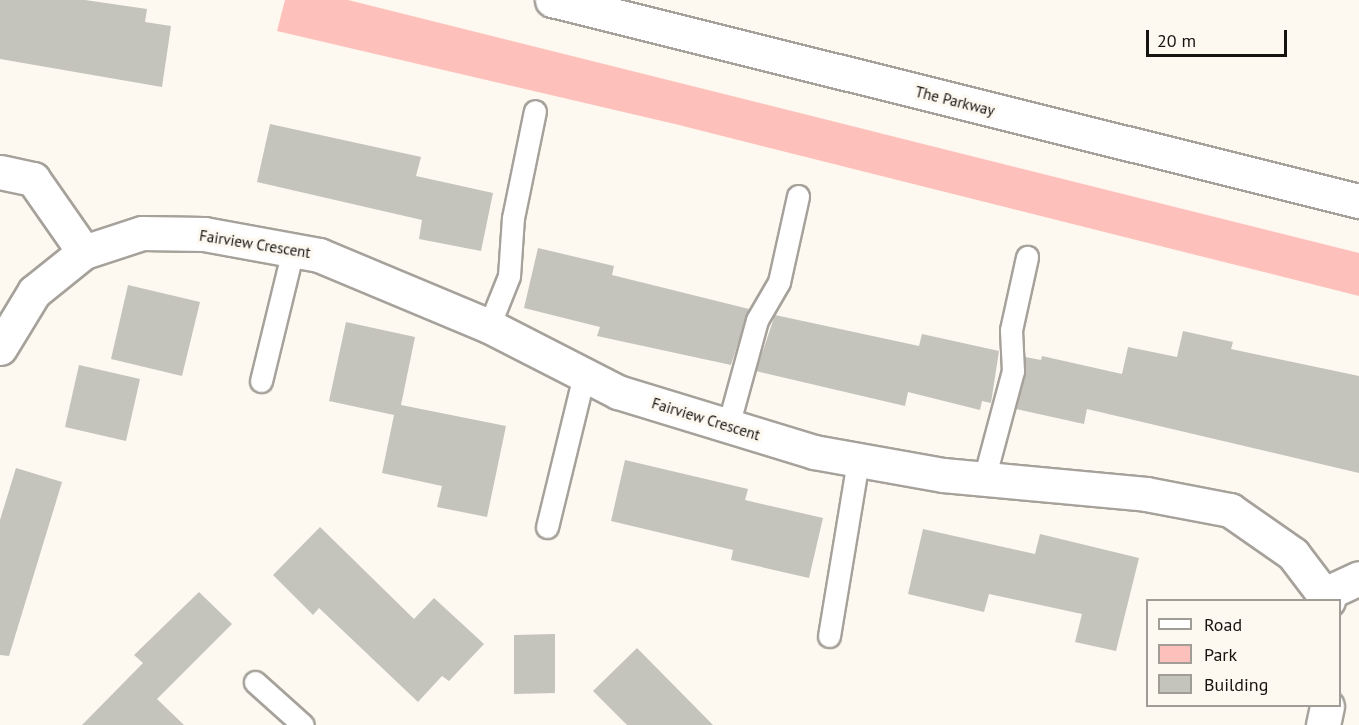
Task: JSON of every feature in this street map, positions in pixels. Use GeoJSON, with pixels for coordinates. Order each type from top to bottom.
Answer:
{"type":"FeatureCollection","features":[{"type":"Feature","properties":{"kind":"street","name":"The Parkway"},"geometry":{"type":"LineString","coordinates":[[552,0],[1359,201]]}},
{"type":"Feature","properties":{"kind":"street"},"geometry":{"type":"LineString","coordinates":[[0,172],[33,178],[84,252]]}},
{"type":"Feature","properties":{"kind":"street","name":"Fairview Crescent"},"geometry":{"type":"LineString","coordinates":[[0,348],[34,292],[84,252],[142,233],[204,234],[319,255],[489,326],[618,392],[728,426],[858,460],[984,479],[1146,494],[1230,510],[1293,554],[1327,597],[1359,578]]}},
{"type":"Feature","properties":{"kind":"street"},"geometry":{"type":"LineString","coordinates":[[1323,725],[1327,707]]}},
{"type":"Feature","properties":{"kind":"lane"},"geometry":{"type":"LineString","coordinates":[[489,326],[509,276],[513,218],[536,111]]}},
{"type":"Feature","properties":{"kind":"lane"},"geometry":{"type":"LineString","coordinates":[[728,426],[757,320],[779,282],[798,196]]}},
{"type":"Feature","properties":{"kind":"lane"},"geometry":{"type":"LineString","coordinates":[[261,381],[293,250]]}},
{"type":"Feature","properties":{"kind":"lane"},"geometry":{"type":"LineString","coordinates":[[984,479],[1013,371],[1011,330],[1027,257]]}},
{"type":"Feature","properties":{"kind":"lane"},"geometry":{"type":"LineString","coordinates":[[547,527],[584,375]]}},
{"type":"Feature","properties":{"kind":"lane"},"geometry":{"type":"LineString","coordinates":[[829,636],[858,460]]}},
{"type":"Feature","properties":{"kind":"lane"},"geometry":{"type":"LineString","coordinates":[[255,682],[303,725]]}},
{"type":"Feature","properties":{"kind":"green space"},"geometry":{"type":"Polygon","coordinates":[[[285,0],[348,0],[1359,253],[1359,296],[675,124],[277,31],[285,0]]]}},
{"type":"Feature","properties":{"kind":"building"},"geometry":{"type":"Polygon","coordinates":[[[0,0],[85,0],[147,9],[145,22],[171,26],[162,87],[0,59],[0,0]]]}},
{"type":"Feature","properties":{"kind":"building"},"geometry":{"type":"Polygon","coordinates":[[[270,124],[421,157],[416,176],[493,193],[481,251],[419,239],[422,220],[257,182],[270,124]]]}},
{"type":"Feature","properties":{"kind":"building"},"geometry":{"type":"Polygon","coordinates":[[[538,248],[614,266],[612,275],[749,309],[731,365],[597,336],[600,327],[524,308],[538,248]]]}},
{"type":"Feature","properties":{"kind":"building"},"geometry":{"type":"Polygon","coordinates":[[[128,285],[200,302],[182,376],[111,359],[128,285]]]}},
{"type":"Feature","properties":{"kind":"building"},"geometry":{"type":"Polygon","coordinates":[[[775,315],[919,346],[922,334],[999,351],[991,403],[982,401],[980,410],[908,392],[905,406],[756,371],[775,315]]]}},
{"type":"Feature","properties":{"kind":"building"},"geometry":{"type":"Polygon","coordinates":[[[346,322],[415,337],[401,405],[506,426],[487,517],[437,507],[442,486],[382,473],[394,415],[329,401],[346,322]]]}},
{"type":"Feature","properties":{"kind":"building"},"geometry":{"type":"Polygon","coordinates":[[[1183,331],[1233,342],[1231,349],[1359,376],[1359,473],[1087,409],[1084,424],[1016,409],[1025,357],[1041,360],[1042,356],[1122,374],[1128,347],[1177,357],[1183,331]]]}},
{"type":"Feature","properties":{"kind":"building"},"geometry":{"type":"Polygon","coordinates":[[[79,365],[140,379],[126,441],[65,427],[79,365]]]}},
{"type":"Feature","properties":{"kind":"building"},"geometry":{"type":"Polygon","coordinates":[[[625,460],[748,489],[745,500],[823,518],[809,578],[731,560],[733,550],[611,521],[625,460]]]}},
{"type":"Feature","properties":{"kind":"building"},"geometry":{"type":"Polygon","coordinates":[[[16,468],[62,482],[9,656],[0,655],[0,520],[16,468]]]}},
{"type":"Feature","properties":{"kind":"building"},"geometry":{"type":"Polygon","coordinates":[[[320,527],[414,619],[434,598],[484,644],[449,681],[442,676],[418,702],[319,608],[313,615],[273,575],[320,527]]]}},
{"type":"Feature","properties":{"kind":"building"},"geometry":{"type":"Polygon","coordinates":[[[923,529],[1035,554],[1040,534],[1139,558],[1116,651],[1075,642],[1082,614],[989,594],[984,612],[908,594],[923,529]]]}},
{"type":"Feature","properties":{"kind":"building"},"geometry":{"type":"Polygon","coordinates":[[[199,592],[232,624],[157,699],[184,725],[82,725],[143,663],[134,655],[199,592]]]}},
{"type":"Feature","properties":{"kind":"building"},"geometry":{"type":"Polygon","coordinates":[[[555,634],[555,693],[514,694],[514,635],[555,634]]]}},
{"type":"Feature","properties":{"kind":"building"},"geometry":{"type":"Polygon","coordinates":[[[637,648],[713,725],[627,725],[593,691],[637,648]]]}}]}
